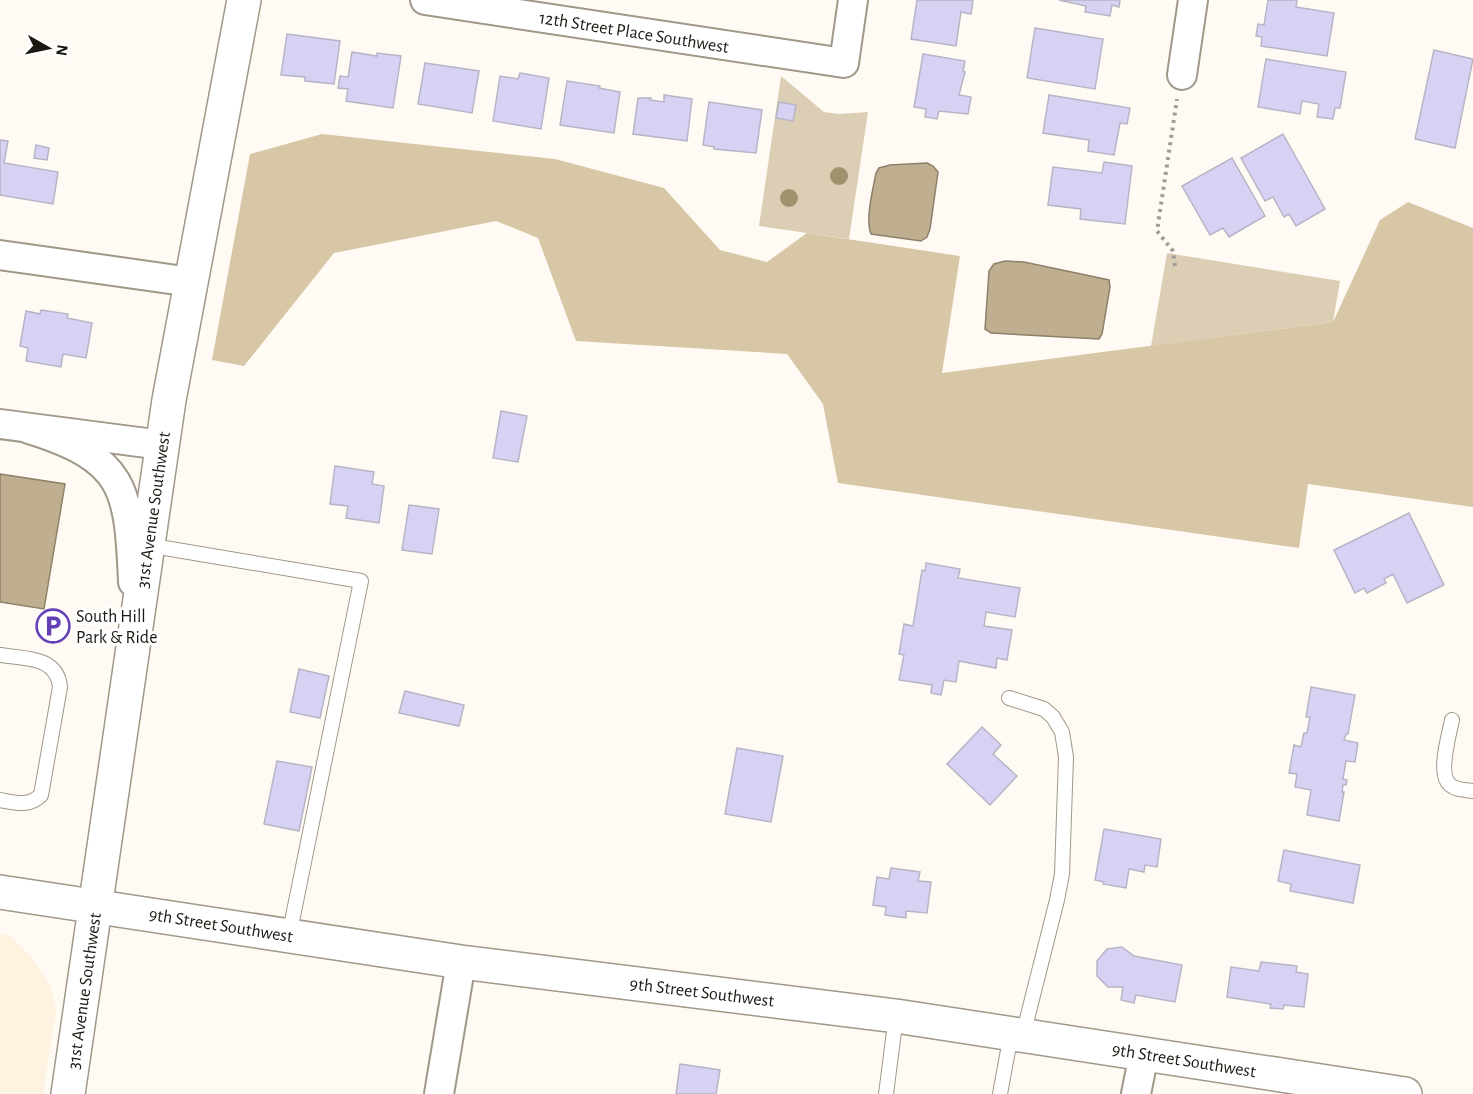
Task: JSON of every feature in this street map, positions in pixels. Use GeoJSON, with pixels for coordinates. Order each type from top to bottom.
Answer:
{"type":"FeatureCollection","features":[{"type":"Feature","properties":{"kind":"main road","name":"31st Avenue Southwest"},"geometry":{"type":"LineString","coordinates":[[68,1094],[162,445],[243,0]]}},
{"type":"Feature","properties":{"kind":"main road","name":"9th Street Southwest"},"geometry":{"type":"LineString","coordinates":[[0,892],[461,962],[896,1016],[1384,1092]]}},
{"type":"Feature","properties":{"kind":"street","name":"12th Street Place Southwest"},"geometry":{"type":"LineString","coordinates":[[425,0],[844,63],[853,0]]}},
{"type":"Feature","properties":{"kind":"street"},"geometry":{"type":"LineString","coordinates":[[1182,75],[1193,0]]}},
{"type":"Feature","properties":{"kind":"street"},"geometry":{"type":"LineString","coordinates":[[0,255],[191,282]]}},
{"type":"Feature","properties":{"kind":"street"},"geometry":{"type":"LineString","coordinates":[[0,424],[162,445]]}},
{"type":"Feature","properties":{"kind":"street"},"geometry":{"type":"LineString","coordinates":[[29,429],[62,439],[96,458],[109,470],[120,487],[127,510],[131,537],[135,629]]}},
{"type":"Feature","properties":{"kind":"street"},"geometry":{"type":"LineString","coordinates":[[439,1094],[461,962]]}},
{"type":"Feature","properties":{"kind":"street"},"geometry":{"type":"LineString","coordinates":[[1136,1094],[1144,1054]]}},
{"type":"Feature","properties":{"kind":"lane"},"geometry":{"type":"LineString","coordinates":[[147,545],[361,581],[289,936]]}},
{"type":"Feature","properties":{"kind":"lane"},"geometry":{"type":"LineString","coordinates":[[0,655],[42,662],[55,670],[59,677],[60,687],[41,795],[35,801],[20,804],[0,800]]}},
{"type":"Feature","properties":{"kind":"lane"},"geometry":{"type":"LineString","coordinates":[[1000,1094],[1057,900],[1062,874],[1066,757],[1062,732],[1053,717],[1044,709],[1009,698]]}},
{"type":"Feature","properties":{"kind":"lane"},"geometry":{"type":"LineString","coordinates":[[1452,720],[1443,769],[1444,778],[1458,789],[1473,791]]}},
{"type":"Feature","properties":{"kind":"lane"},"geometry":{"type":"LineString","coordinates":[[886,1094],[896,1016]]}},
{"type":"Feature","properties":{"kind":"path"},"geometry":{"type":"LineString","coordinates":[[1175,266],[1173,251],[1157,231],[1182,75]]}},
{"type":"Feature","properties":{"kind":"shaded area"},"geometry":{"type":"Polygon","coordinates":[[[781,76],[824,112],[839,114],[868,112],[849,239],[759,226],[781,76]]]}},
{"type":"Feature","properties":{"kind":"shaded area"},"geometry":{"type":"Polygon","coordinates":[[[322,134],[555,159],[664,188],[720,250],[767,262],[807,233],[960,256],[942,373],[1333,322],[1380,220],[1408,202],[1473,228],[1473,507],[1308,484],[1299,548],[838,483],[823,404],[787,354],[576,341],[538,238],[496,221],[334,253],[244,366],[212,360],[250,154],[322,134]]]}},
{"type":"Feature","properties":{"kind":"shaded area"},"geometry":{"type":"Polygon","coordinates":[[[927,163],[938,172],[927,237],[921,241],[871,234],[870,204],[879,168],[890,165],[927,163]]]}},
{"type":"Feature","properties":{"kind":"shaded area"},"geometry":{"type":"Polygon","coordinates":[[[1167,253],[1340,281],[1333,322],[1151,346],[1167,253]]]}},
{"type":"Feature","properties":{"kind":"shaded area"},"geometry":{"type":"Polygon","coordinates":[[[1005,261],[1024,262],[1109,280],[1110,287],[1102,334],[1099,339],[991,333],[985,329],[989,271],[994,264],[1005,261]]]}},
{"type":"Feature","properties":{"kind":"shaded area"},"geometry":{"type":"Polygon","coordinates":[[[0,474],[65,484],[44,609],[0,602],[0,474]]]}},
{"type":"Feature","properties":{"kind":"shaded area"},"geometry":{"type":"Polygon","coordinates":[[[0,934],[11,936],[29,954],[51,986],[56,1013],[43,1094],[0,1094],[0,934]]]}},
{"type":"Feature","properties":{"kind":"building"},"geometry":{"type":"Polygon","coordinates":[[[917,0],[973,0],[971,14],[961,12],[956,46],[911,39],[917,0]]]}},
{"type":"Feature","properties":{"kind":"building"},"geometry":{"type":"Polygon","coordinates":[[[1059,0],[1120,0],[1119,7],[1112,5],[1110,16],[1085,12],[1086,6],[1059,0]]]}},
{"type":"Feature","properties":{"kind":"building"},"geometry":{"type":"Polygon","coordinates":[[[1268,0],[1297,0],[1296,7],[1334,13],[1327,56],[1261,46],[1262,37],[1256,36],[1258,24],[1264,25],[1268,0]]]}},
{"type":"Feature","properties":{"kind":"building"},"geometry":{"type":"Polygon","coordinates":[[[1035,28],[1103,39],[1095,89],[1027,78],[1035,28]]]}},
{"type":"Feature","properties":{"kind":"building"},"geometry":{"type":"Polygon","coordinates":[[[287,34],[340,41],[334,84],[305,81],[305,77],[281,75],[287,34]]]}},
{"type":"Feature","properties":{"kind":"building"},"geometry":{"type":"Polygon","coordinates":[[[1434,50],[1473,59],[1455,148],[1415,139],[1434,50]]]}},
{"type":"Feature","properties":{"kind":"building"},"geometry":{"type":"Polygon","coordinates":[[[352,52],[377,56],[377,53],[401,56],[393,108],[346,101],[348,89],[338,88],[340,76],[348,77],[352,52]]]}},
{"type":"Feature","properties":{"kind":"building"},"geometry":{"type":"Polygon","coordinates":[[[923,54],[965,61],[963,71],[965,72],[959,95],[971,97],[968,114],[939,111],[937,119],[925,117],[926,109],[914,107],[923,54]]]}},
{"type":"Feature","properties":{"kind":"building"},"geometry":{"type":"Polygon","coordinates":[[[1266,59],[1346,72],[1340,108],[1335,108],[1333,119],[1317,117],[1319,104],[1302,101],[1300,114],[1258,107],[1266,59]]]}},
{"type":"Feature","properties":{"kind":"building"},"geometry":{"type":"Polygon","coordinates":[[[425,63],[479,71],[472,113],[418,104],[425,63]]]}},
{"type":"Feature","properties":{"kind":"building"},"geometry":{"type":"Polygon","coordinates":[[[520,73],[549,78],[541,129],[493,121],[500,76],[518,79],[520,73]]]}},
{"type":"Feature","properties":{"kind":"building"},"geometry":{"type":"Polygon","coordinates":[[[567,81],[600,86],[599,88],[620,92],[614,133],[560,125],[567,81]]]}},
{"type":"Feature","properties":{"kind":"building"},"geometry":{"type":"Polygon","coordinates":[[[664,95],[692,99],[687,141],[633,134],[638,98],[651,98],[650,100],[664,102],[664,95]]]}},
{"type":"Feature","properties":{"kind":"building"},"geometry":{"type":"Polygon","coordinates":[[[1049,95],[1130,108],[1127,124],[1120,123],[1114,155],[1088,151],[1089,140],[1043,133],[1049,95]]]}},
{"type":"Feature","properties":{"kind":"building"},"geometry":{"type":"Polygon","coordinates":[[[709,102],[762,110],[756,153],[714,149],[714,147],[703,145],[709,102]]]}},
{"type":"Feature","properties":{"kind":"building"},"geometry":{"type":"Polygon","coordinates":[[[779,102],[796,105],[793,121],[776,118],[779,102]]]}},
{"type":"Feature","properties":{"kind":"building"},"geometry":{"type":"Polygon","coordinates":[[[1283,134],[1325,209],[1296,226],[1289,214],[1284,217],[1273,197],[1265,201],[1241,158],[1283,134]]]}},
{"type":"Feature","properties":{"kind":"building"},"geometry":{"type":"Polygon","coordinates":[[[0,140],[8,141],[4,163],[58,172],[53,204],[0,195],[0,140]]]}},
{"type":"Feature","properties":{"kind":"building"},"geometry":{"type":"Polygon","coordinates":[[[36,145],[49,148],[47,160],[34,158],[36,145]]]}},
{"type":"Feature","properties":{"kind":"building"},"geometry":{"type":"Polygon","coordinates":[[[1232,158],[1265,216],[1229,237],[1223,228],[1210,235],[1182,186],[1232,158]]]}},
{"type":"Feature","properties":{"kind":"building"},"geometry":{"type":"Polygon","coordinates":[[[1104,162],[1132,166],[1125,224],[1080,219],[1081,209],[1048,205],[1053,167],[1102,173],[1104,162]]]}},
{"type":"Feature","properties":{"kind":"building"},"geometry":{"type":"Polygon","coordinates":[[[41,310],[68,314],[67,318],[92,323],[86,358],[63,354],[61,367],[26,361],[28,348],[20,346],[26,311],[40,314],[41,310]]]}},
{"type":"Feature","properties":{"kind":"building"},"geometry":{"type":"Polygon","coordinates":[[[501,411],[527,416],[518,462],[493,458],[501,411]]]}},
{"type":"Feature","properties":{"kind":"building"},"geometry":{"type":"Polygon","coordinates":[[[335,466],[374,472],[372,484],[384,486],[379,523],[346,518],[348,506],[330,504],[335,466]]]}},
{"type":"Feature","properties":{"kind":"building"},"geometry":{"type":"Polygon","coordinates":[[[409,505],[439,509],[432,554],[402,550],[409,505]]]}},
{"type":"Feature","properties":{"kind":"building"},"geometry":{"type":"Polygon","coordinates":[[[1409,513],[1444,585],[1407,603],[1393,574],[1384,579],[1386,583],[1367,593],[1364,588],[1355,593],[1334,550],[1409,513]]]}},
{"type":"Feature","properties":{"kind":"building"},"geometry":{"type":"Polygon","coordinates":[[[926,563],[960,569],[958,578],[1020,588],[1015,617],[986,612],[984,626],[1012,630],[1007,660],[997,658],[996,668],[959,661],[956,682],[944,680],[941,695],[931,693],[932,685],[899,680],[904,655],[899,654],[904,624],[913,626],[922,570],[925,571],[926,563]]]}},
{"type":"Feature","properties":{"kind":"building"},"geometry":{"type":"Polygon","coordinates":[[[299,669],[329,676],[320,718],[290,712],[299,669]]]}},
{"type":"Feature","properties":{"kind":"building"},"geometry":{"type":"Polygon","coordinates":[[[1311,687],[1355,695],[1348,734],[1344,740],[1358,743],[1355,762],[1346,761],[1343,779],[1347,780],[1346,785],[1343,785],[1339,821],[1307,815],[1311,790],[1295,787],[1297,774],[1289,773],[1294,745],[1301,747],[1304,733],[1307,733],[1310,717],[1306,717],[1311,687]]]}},
{"type":"Feature","properties":{"kind":"building"},"geometry":{"type":"Polygon","coordinates":[[[405,691],[464,705],[459,726],[399,713],[405,691]]]}},
{"type":"Feature","properties":{"kind":"building"},"geometry":{"type":"Polygon","coordinates":[[[982,727],[1001,745],[993,754],[1017,776],[990,805],[947,764],[982,727]]]}},
{"type":"Feature","properties":{"kind":"building"},"geometry":{"type":"Polygon","coordinates":[[[737,748],[783,756],[771,822],[725,814],[737,748]]]}},
{"type":"Feature","properties":{"kind":"building"},"geometry":{"type":"Polygon","coordinates":[[[277,761],[312,767],[299,831],[264,824],[277,761]]]}},
{"type":"Feature","properties":{"kind":"building"},"geometry":{"type":"Polygon","coordinates":[[[1104,829],[1161,839],[1157,867],[1145,865],[1144,872],[1129,869],[1126,888],[1103,884],[1104,882],[1095,880],[1104,829]]]}},
{"type":"Feature","properties":{"kind":"building"},"geometry":{"type":"Polygon","coordinates":[[[1284,850],[1360,865],[1353,903],[1290,891],[1291,884],[1278,881],[1284,850]]]}},
{"type":"Feature","properties":{"kind":"building"},"geometry":{"type":"Polygon","coordinates":[[[891,868],[920,872],[918,881],[931,882],[927,913],[906,911],[906,918],[885,915],[886,907],[873,905],[877,877],[889,879],[891,868]]]}},
{"type":"Feature","properties":{"kind":"building"},"geometry":{"type":"Polygon","coordinates":[[[1122,947],[1134,956],[1182,965],[1175,1002],[1136,995],[1134,1003],[1121,1000],[1123,987],[1108,987],[1097,976],[1097,961],[1107,949],[1122,947]]]}},
{"type":"Feature","properties":{"kind":"building"},"geometry":{"type":"Polygon","coordinates":[[[1261,962],[1297,966],[1296,972],[1308,974],[1304,1007],[1284,1005],[1283,1009],[1270,1008],[1271,1004],[1227,997],[1231,967],[1259,971],[1261,962]]]}},
{"type":"Feature","properties":{"kind":"building"},"geometry":{"type":"Polygon","coordinates":[[[680,1064],[720,1070],[716,1094],[676,1094],[680,1064]]]}},
{"type":"Feature","properties":{"kind":"place","name":"South Hill Park & Ride"},"geometry":{"type":"Point","coordinates":[53,626]}}]}
